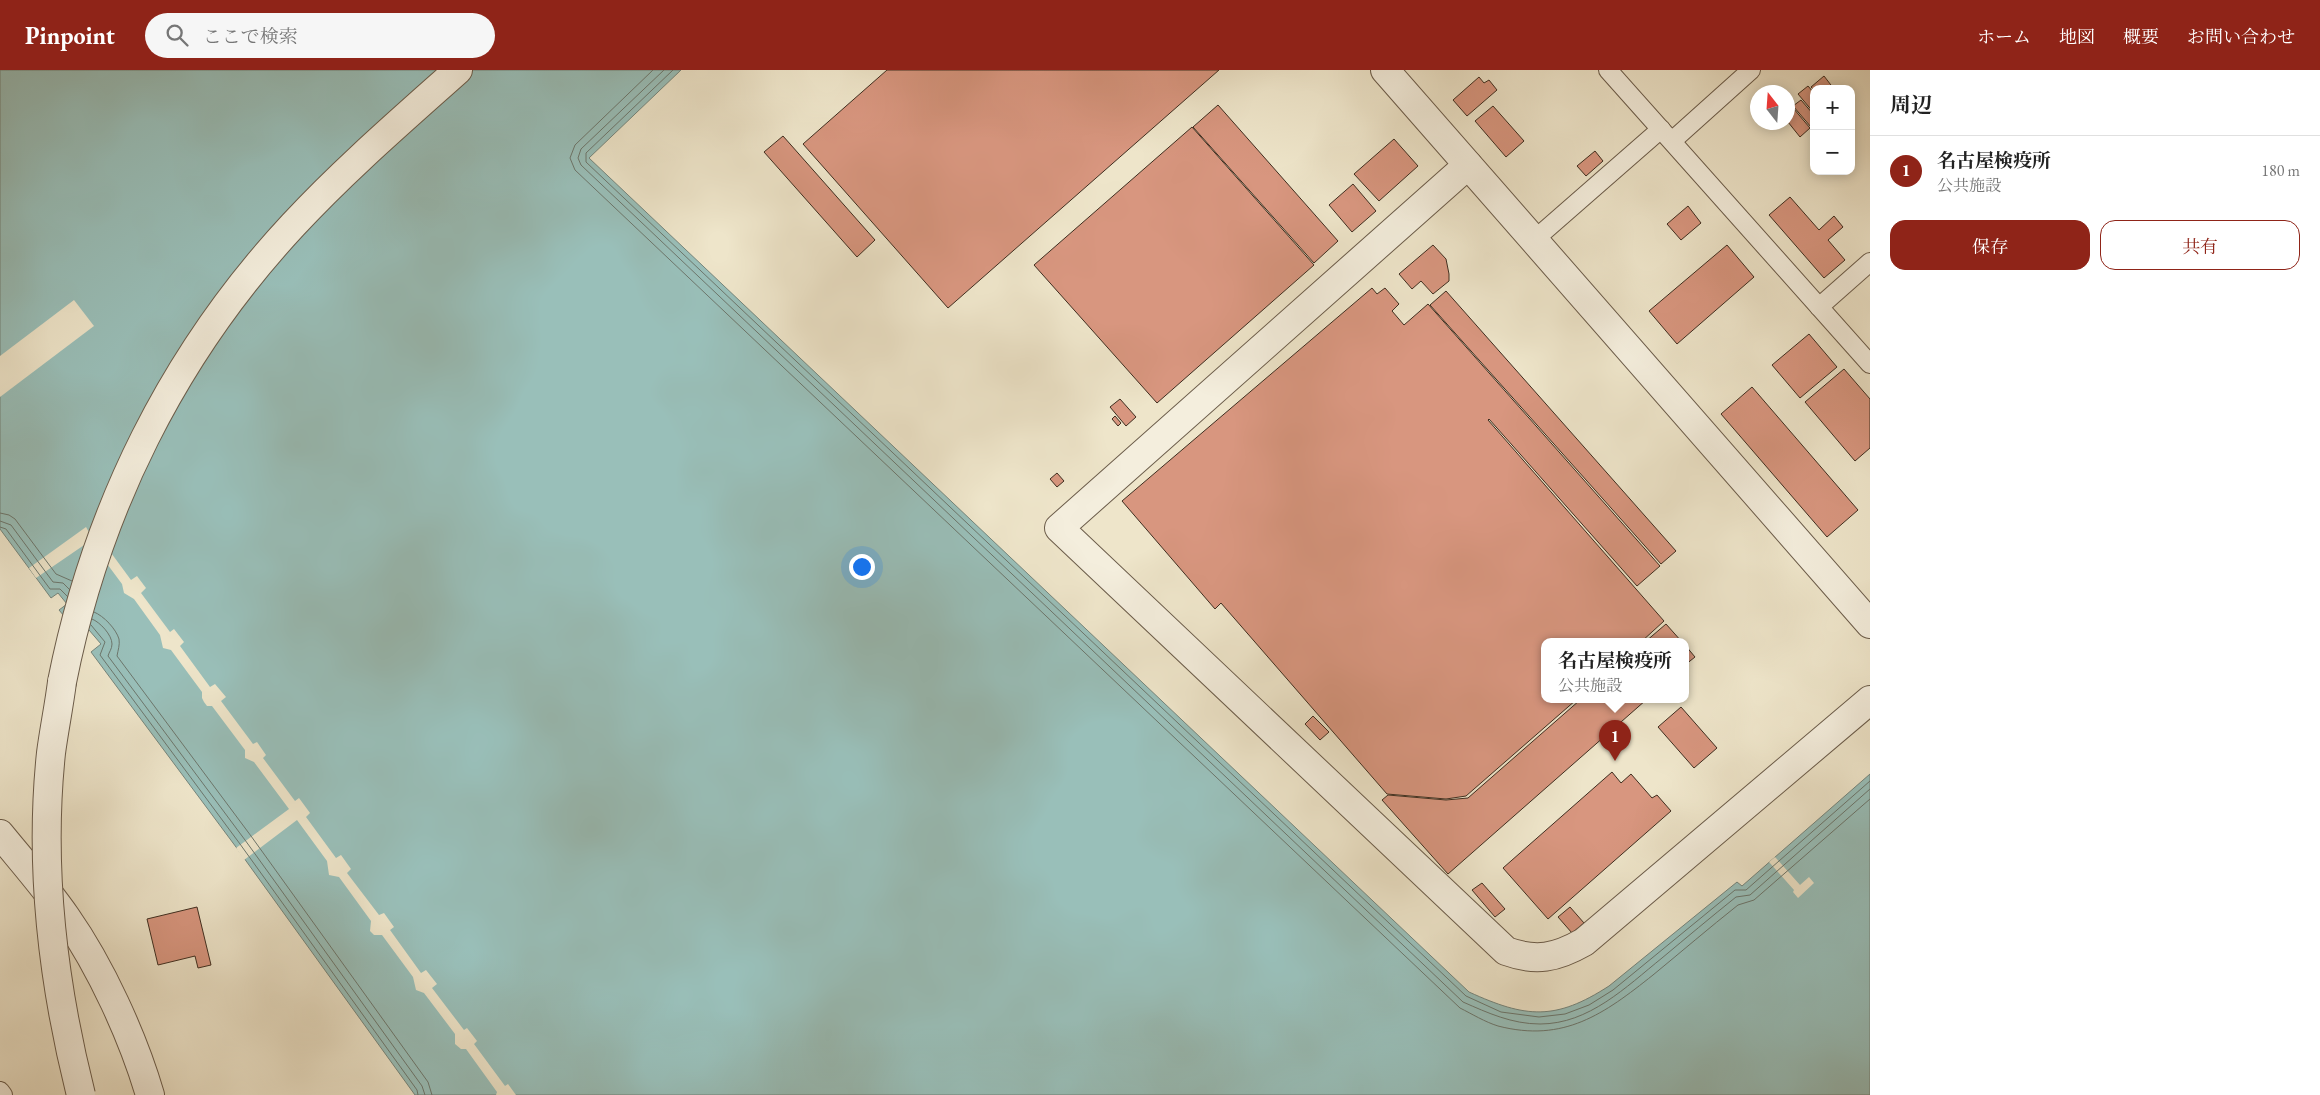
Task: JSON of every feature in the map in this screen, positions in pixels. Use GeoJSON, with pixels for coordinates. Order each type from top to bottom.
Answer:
{"type":"FeatureCollection","features":[{"type":"Feature","properties":{"kind":"street"},"geometry":{"type":"LineString","coordinates":[[81,1095],[70,1051],[54,958],[47,840],[51,754],[72,629],[112,506],[155,417],[174,383],[194,350],[240,287],[293,225],[385,136],[458,70]]}},
{"type":"Feature","properties":{"kind":"street"},"geometry":{"type":"LineString","coordinates":[[1385,70],[1870,624]]}},
{"type":"Feature","properties":{"kind":"street"},"geometry":{"type":"LineString","coordinates":[[1468,165],[1059,528],[1506,950],[1525,958],[1566,952],[1584,942],[1870,700]]}},
{"type":"Feature","properties":{"kind":"street"},"geometry":{"type":"LineString","coordinates":[[0,834],[66,917],[98,969],[143,1070],[150,1095]]}},
{"type":"Feature","properties":{"kind":"lane"},"geometry":{"type":"LineString","coordinates":[[1608,70],[1870,364]]}},
{"type":"Feature","properties":{"kind":"lane"},"geometry":{"type":"LineString","coordinates":[[1534,240],[1751,70]]}},
{"type":"Feature","properties":{"kind":"lane"},"geometry":{"type":"LineString","coordinates":[[1819,307],[1870,262]]}},
{"type":"Feature","properties":{"kind":"lane"},"geometry":{"type":"LineString","coordinates":[[0,1091],[3,1095]]}},
{"type":"Feature","properties":{"kind":"water"},"geometry":{"type":"Polygon","coordinates":[[[0,70],[681,70],[589,158],[1469,992],[1507,1007],[1540,1012],[1556,1010],[1590,997],[1609,986],[1737,882],[1742,886],[1870,774],[1870,1095],[415,1095],[236,847],[91,652],[101,644],[89,630],[80,635],[59,610],[67,604],[58,593],[51,598],[0,529],[0,70]]]}},
{"type":"Feature","properties":{"kind":"pier"},"geometry":{"type":"Polygon","coordinates":[[[74,300],[94,326],[0,397],[0,356],[74,300]]]}},
{"type":"Feature","properties":{"kind":"pier"},"geometry":{"type":"Polygon","coordinates":[[[86,527],[90,534],[95,531],[131,580],[137,576],[146,588],[141,593],[170,632],[174,629],[184,642],[180,646],[210,687],[215,684],[226,697],[221,701],[253,744],[257,742],[266,755],[263,758],[295,801],[299,798],[310,813],[306,817],[336,858],[341,855],[351,869],[347,873],[379,915],[384,913],[394,927],[390,930],[421,973],[426,970],[437,984],[432,988],[464,1030],[467,1028],[477,1041],[474,1044],[505,1086],[508,1084],[516,1095],[496,1095],[497,1092],[466,1049],[461,1049],[455,1044],[455,1034],[424,993],[416,990],[413,977],[382,935],[374,935],[370,931],[371,921],[339,877],[329,875],[327,861],[297,820],[244,860],[236,848],[289,809],[254,762],[245,758],[245,750],[212,706],[207,706],[204,702],[202,692],[171,650],[163,648],[160,635],[134,599],[124,593],[122,584],[90,541],[36,578],[29,568],[86,527]]]}},
{"type":"Feature","properties":{"kind":"pier"},"geometry":{"type":"Polygon","coordinates":[[[1775,857],[1800,885],[1809,877],[1814,883],[1798,898],[1793,892],[1794,890],[1769,862],[1775,857]]]}},
{"type":"Feature","properties":{"kind":"building"},"geometry":{"type":"Polygon","coordinates":[[[887,70],[1219,70],[948,308],[803,144],[887,70]]]}},
{"type":"Feature","properties":{"kind":"building"},"geometry":{"type":"Polygon","coordinates":[[[1824,76],[1831,85],[1813,85],[1824,76]]]}},
{"type":"Feature","properties":{"kind":"building"},"geometry":{"type":"Polygon","coordinates":[[[1479,77],[1484,83],[1489,80],[1497,90],[1467,116],[1453,100],[1479,77]]]}},
{"type":"Feature","properties":{"kind":"building"},"geometry":{"type":"Polygon","coordinates":[[[1808,86],[1810,88],[1810,108],[1798,94],[1808,86]]]}},
{"type":"Feature","properties":{"kind":"building"},"geometry":{"type":"Polygon","coordinates":[[[1801,100],[1810,110],[1810,126],[1795,108],[1795,104],[1801,100]]]}},
{"type":"Feature","properties":{"kind":"building"},"geometry":{"type":"Polygon","coordinates":[[[1218,105],[1338,241],[1314,263],[1193,127],[1218,105]]]}},
{"type":"Feature","properties":{"kind":"building"},"geometry":{"type":"Polygon","coordinates":[[[1493,106],[1524,141],[1506,157],[1475,121],[1493,106]]]}},
{"type":"Feature","properties":{"kind":"building"},"geometry":{"type":"Polygon","coordinates":[[[1795,110],[1810,128],[1800,137],[1794,130],[1795,110]]]}},
{"type":"Feature","properties":{"kind":"building"},"geometry":{"type":"Polygon","coordinates":[[[1192,127],[1314,265],[1157,403],[1034,265],[1192,127]]]}},
{"type":"Feature","properties":{"kind":"building"},"geometry":{"type":"Polygon","coordinates":[[[783,136],[875,240],[857,257],[764,152],[783,136]]]}},
{"type":"Feature","properties":{"kind":"building"},"geometry":{"type":"Polygon","coordinates":[[[1394,139],[1418,166],[1379,201],[1354,174],[1394,139]]]}},
{"type":"Feature","properties":{"kind":"building"},"geometry":{"type":"Polygon","coordinates":[[[1595,151],[1603,161],[1586,176],[1577,166],[1595,151]]]}},
{"type":"Feature","properties":{"kind":"building"},"geometry":{"type":"Polygon","coordinates":[[[1353,184],[1376,211],[1352,232],[1329,205],[1353,184]]]}},
{"type":"Feature","properties":{"kind":"building"},"geometry":{"type":"Polygon","coordinates":[[[1790,197],[1819,230],[1834,216],[1843,227],[1828,240],[1845,260],[1824,278],[1769,215],[1790,197]]]}},
{"type":"Feature","properties":{"kind":"building"},"geometry":{"type":"Polygon","coordinates":[[[1688,206],[1701,223],[1681,240],[1667,224],[1688,206]]]}},
{"type":"Feature","properties":{"kind":"building"},"geometry":{"type":"Polygon","coordinates":[[[1433,245],[1446,259],[1449,281],[1433,294],[1421,281],[1412,289],[1399,274],[1433,245]]]}},
{"type":"Feature","properties":{"kind":"building"},"geometry":{"type":"Polygon","coordinates":[[[1727,245],[1754,277],[1677,344],[1649,311],[1727,245]]]}},
{"type":"Feature","properties":{"kind":"building"},"geometry":{"type":"Polygon","coordinates":[[[1372,288],[1377,294],[1385,288],[1399,304],[1392,311],[1404,325],[1428,304],[1660,566],[1637,586],[1488,420],[1664,621],[1645,638],[1541,638],[1541,703],[1573,703],[1466,796],[1446,799],[1387,794],[1221,603],[1215,609],[1122,501],[1372,288]]]}},
{"type":"Feature","properties":{"kind":"building"},"geometry":{"type":"Polygon","coordinates":[[[1446,291],[1676,551],[1661,564],[1430,305],[1446,291]]]}},
{"type":"Feature","properties":{"kind":"building"},"geometry":{"type":"Polygon","coordinates":[[[1809,334],[1837,367],[1800,398],[1772,365],[1809,334]]]}},
{"type":"Feature","properties":{"kind":"building"},"geometry":{"type":"Polygon","coordinates":[[[1844,369],[1870,399],[1870,448],[1855,461],[1805,402],[1844,369]]]}},
{"type":"Feature","properties":{"kind":"building"},"geometry":{"type":"Polygon","coordinates":[[[1752,387],[1858,510],[1827,537],[1721,414],[1752,387]]]}},
{"type":"Feature","properties":{"kind":"building"},"geometry":{"type":"Polygon","coordinates":[[[1120,399],[1136,417],[1126,426],[1110,407],[1120,399]]]}},
{"type":"Feature","properties":{"kind":"building"},"geometry":{"type":"Polygon","coordinates":[[[1115,416],[1121,423],[1118,426],[1112,419],[1115,416]]]}},
{"type":"Feature","properties":{"kind":"building"},"geometry":{"type":"Polygon","coordinates":[[[1057,473],[1064,481],[1057,487],[1050,479],[1057,473]]]}},
{"type":"Feature","properties":{"kind":"building"},"geometry":{"type":"Polygon","coordinates":[[[1666,624],[1678,638],[1650,638],[1666,624]]]}},
{"type":"Feature","properties":{"kind":"building"},"geometry":{"type":"Polygon","coordinates":[[[1689,650],[1695,657],[1689,662],[1689,650]]]}},
{"type":"Feature","properties":{"kind":"building"},"geometry":{"type":"Polygon","coordinates":[[[1577,703],[1643,703],[1448,874],[1382,800],[1388,795],[1446,800],[1468,798],[1577,703]]]}},
{"type":"Feature","properties":{"kind":"building"},"geometry":{"type":"Polygon","coordinates":[[[1681,707],[1717,748],[1694,768],[1658,727],[1681,707]]]}},
{"type":"Feature","properties":{"kind":"building"},"geometry":{"type":"Polygon","coordinates":[[[1313,716],[1329,732],[1320,740],[1305,724],[1313,716]]]}},
{"type":"Feature","properties":{"kind":"building"},"geometry":{"type":"Polygon","coordinates":[[[1612,772],[1621,783],[1631,774],[1652,798],[1657,795],[1671,811],[1548,919],[1503,868],[1612,772]]]}},
{"type":"Feature","properties":{"kind":"building"},"geometry":{"type":"Polygon","coordinates":[[[1482,883],[1505,909],[1495,917],[1472,890],[1482,883]]]}},
{"type":"Feature","properties":{"kind":"building"},"geometry":{"type":"Polygon","coordinates":[[[197,907],[211,965],[198,968],[195,956],[158,965],[147,919],[197,907]]]}},
{"type":"Feature","properties":{"kind":"building"},"geometry":{"type":"Polygon","coordinates":[[[1570,907],[1584,923],[1572,933],[1558,917],[1570,907]]]}},
{"type":"Feature","properties":{"kind":"place","name":"名古屋検疫所"},"geometry":{"type":"Point","coordinates":[1615,761]}}]}
